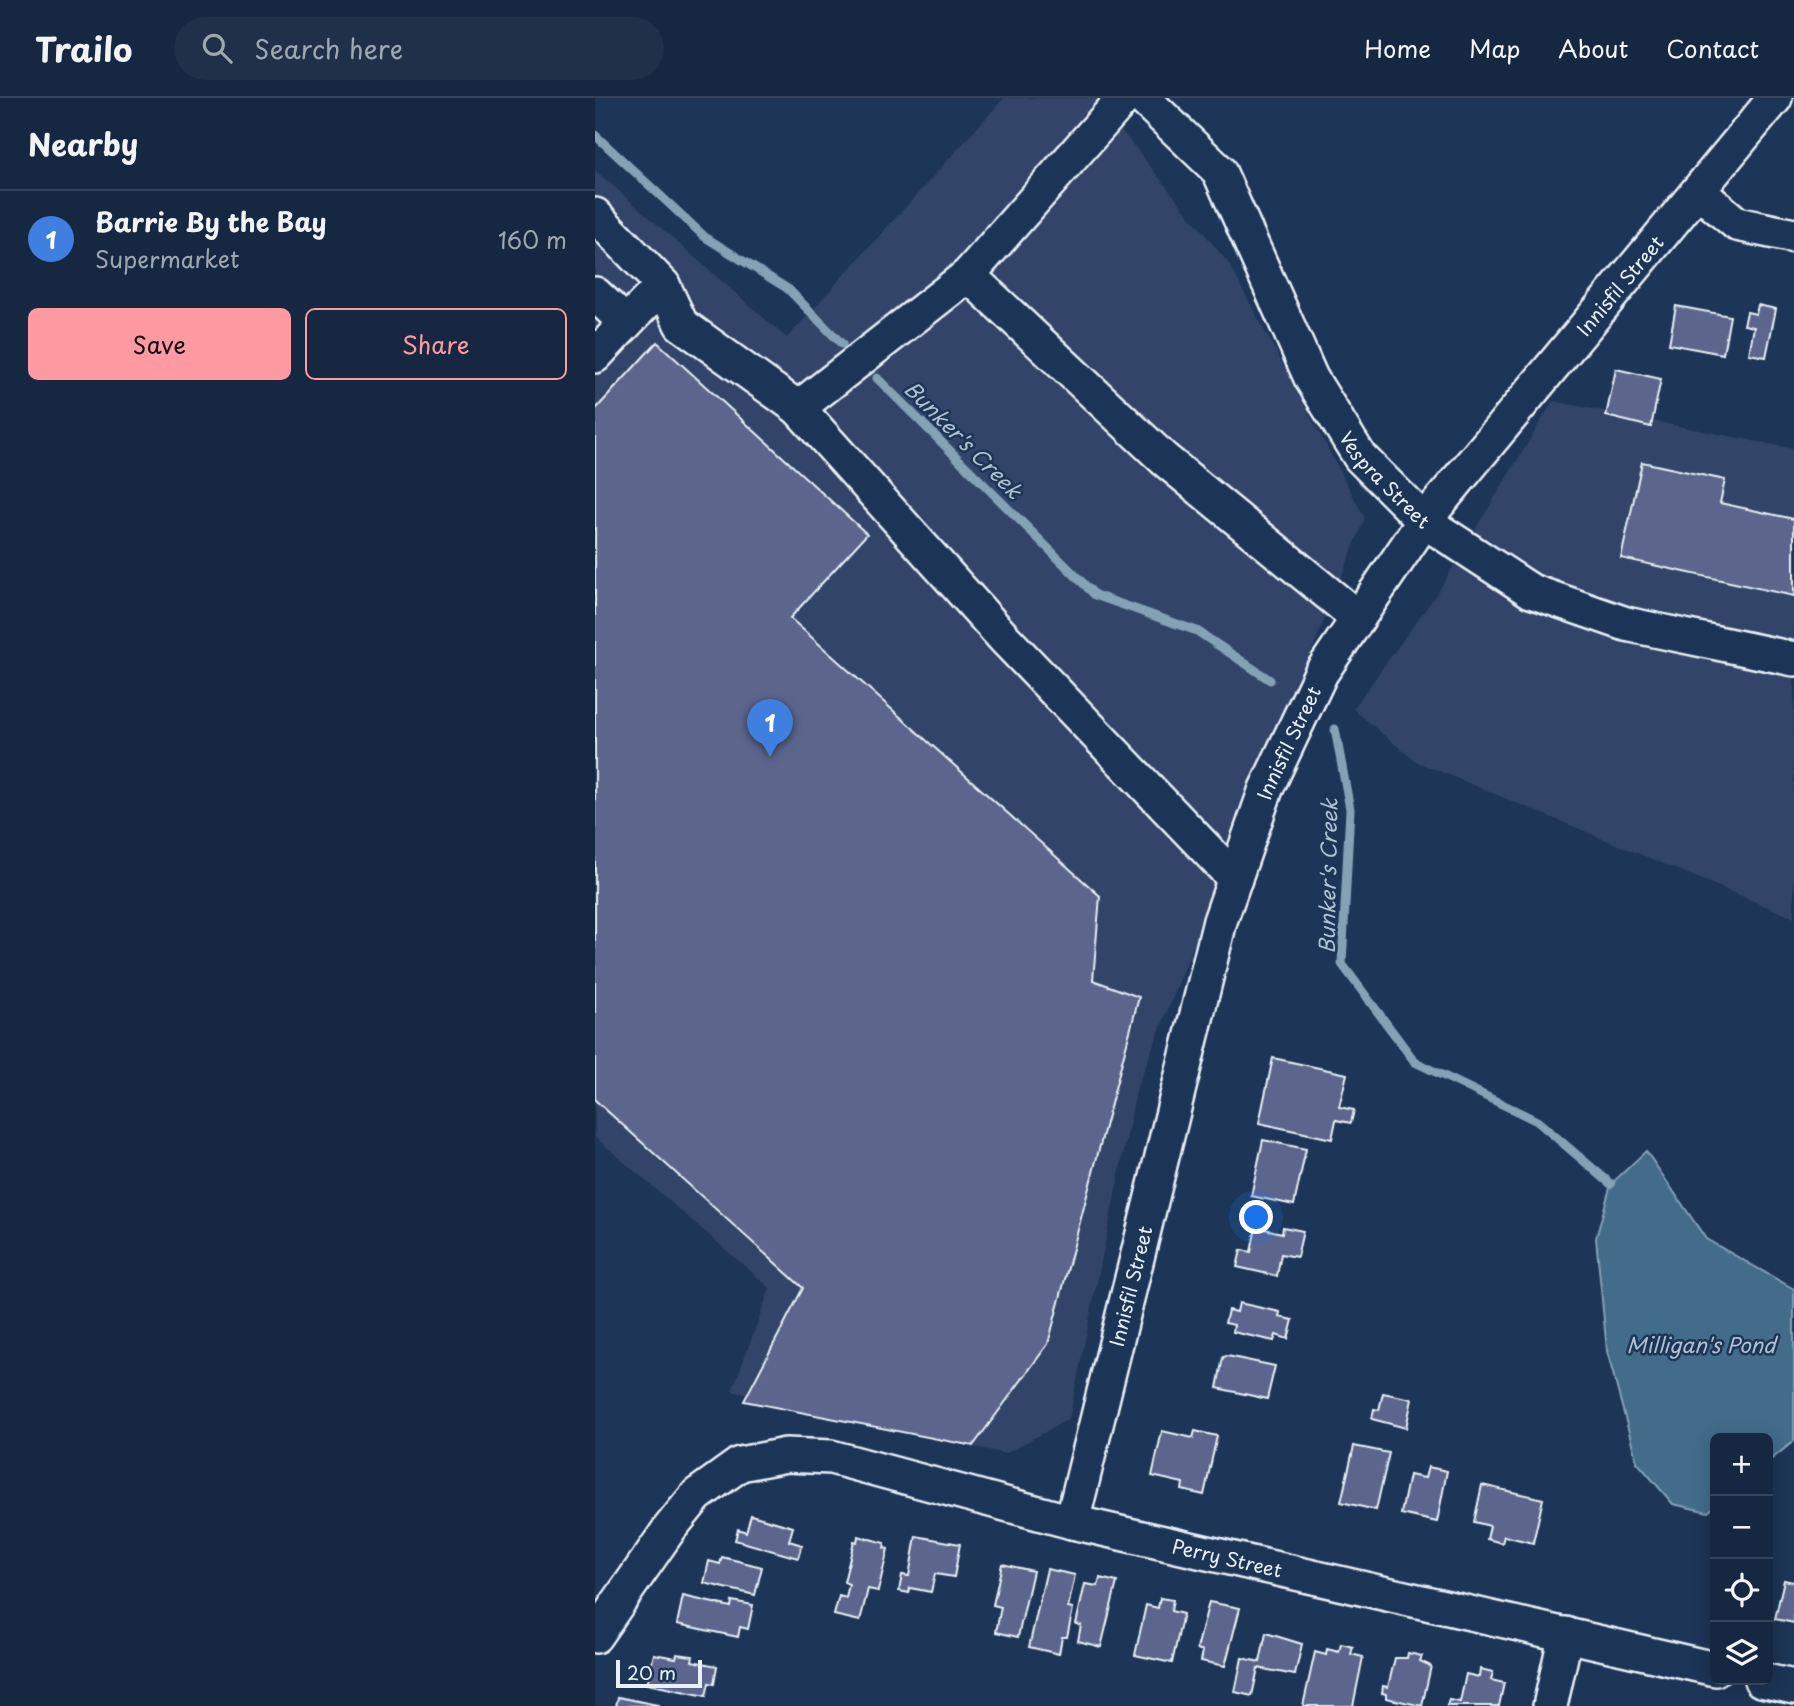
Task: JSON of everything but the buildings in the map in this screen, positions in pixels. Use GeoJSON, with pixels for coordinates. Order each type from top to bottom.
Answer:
{"type":"FeatureCollection","features":[{"type":"Feature","properties":{"kind":"street"},"geometry":{"type":"LineString","coordinates":[[798,408],[968,275],[1124,98]]}},
{"type":"Feature","properties":{"kind":"street","name":"Vespra Street"},"geometry":{"type":"LineString","coordinates":[[1143,98],[1219,171],[1311,378],[1360,457],[1424,521],[1531,591],[1626,624],[1794,659]]}},
{"type":"Feature","properties":{"kind":"street","name":"Innisfil Street"},"geometry":{"type":"LineString","coordinates":[[1072,1522],[1220,920],[1277,766],[1321,673],[1424,521],[1775,98]]}},
{"type":"Feature","properties":{"kind":"street"},"geometry":{"type":"LineString","coordinates":[[1698,191],[1737,224],[1794,236]]}},
{"type":"Feature","properties":{"kind":"street"},"geometry":{"type":"LineString","coordinates":[[595,215],[663,285],[681,324],[798,408],[1004,638],[1235,879]]}},
{"type":"Feature","properties":{"kind":"street"},"geometry":{"type":"LineString","coordinates":[[968,275],[1164,459],[1358,618]]}},
{"type":"Feature","properties":{"kind":"street"},"geometry":{"type":"LineString","coordinates":[[595,356],[663,285]]}},
{"type":"Feature","properties":{"kind":"street"},"geometry":{"type":"LineString","coordinates":[[595,294],[626,323]]}},
{"type":"Feature","properties":{"kind":"street","name":"Perry Street"},"geometry":{"type":"LineString","coordinates":[[595,1636],[697,1495],[740,1464],[786,1455],[831,1458],[1072,1522],[1710,1668]]}},
{"type":"Feature","properties":{"kind":"street"},"geometry":{"type":"LineString","coordinates":[[1550,1706],[1566,1634]]}},
{"type":"Feature","properties":{"kind":"street"},"geometry":{"type":"LineString","coordinates":[[1773,1683],[1794,1688]]}},
{"type":"Feature","properties":{"kind":"shaded area"},"geometry":{"type":"Polygon","coordinates":[[[1004,98],[1095,98],[1229,264],[1365,518],[1137,1087],[1069,1419],[1005,1454],[732,1391],[770,1288],[595,1137],[595,170],[787,338],[1004,98]]]}},
{"type":"Feature","properties":{"kind":"shaded area"},"geometry":{"type":"Polygon","coordinates":[[[1553,401],[1794,449],[1794,918],[1415,761],[1353,709],[1437,593],[1553,401]]]}},
{"type":"Feature","properties":{"kind":"water","name":"Milligan's Pond"},"geometry":{"type":"Polygon","coordinates":[[[1646,1151],[1706,1239],[1794,1289],[1794,1441],[1773,1458],[1773,1433],[1710,1433],[1708,1512],[1673,1504],[1637,1462],[1607,1351],[1596,1238],[1611,1184],[1646,1151]]]}},
{"type":"Feature","properties":{"kind":"waterway","name":"Bunker's Creek"},"geometry":{"type":"LineString","coordinates":[[595,135],[705,237],[788,289],[842,344]]}},
{"type":"Feature","properties":{"kind":"waterway","name":"Bunker's Creek"},"geometry":{"type":"LineString","coordinates":[[877,378],[1095,595],[1197,631],[1270,680]]}},
{"type":"Feature","properties":{"kind":"waterway","name":"Bunker's Creek"},"geometry":{"type":"LineString","coordinates":[[1335,729],[1350,809],[1342,964],[1415,1062],[1537,1121],[1611,1184]]}},
{"type":"Feature","properties":{"kind":"place","name":"Barrie By the Bay"},"geometry":{"type":"Point","coordinates":[770,757]}}]}
